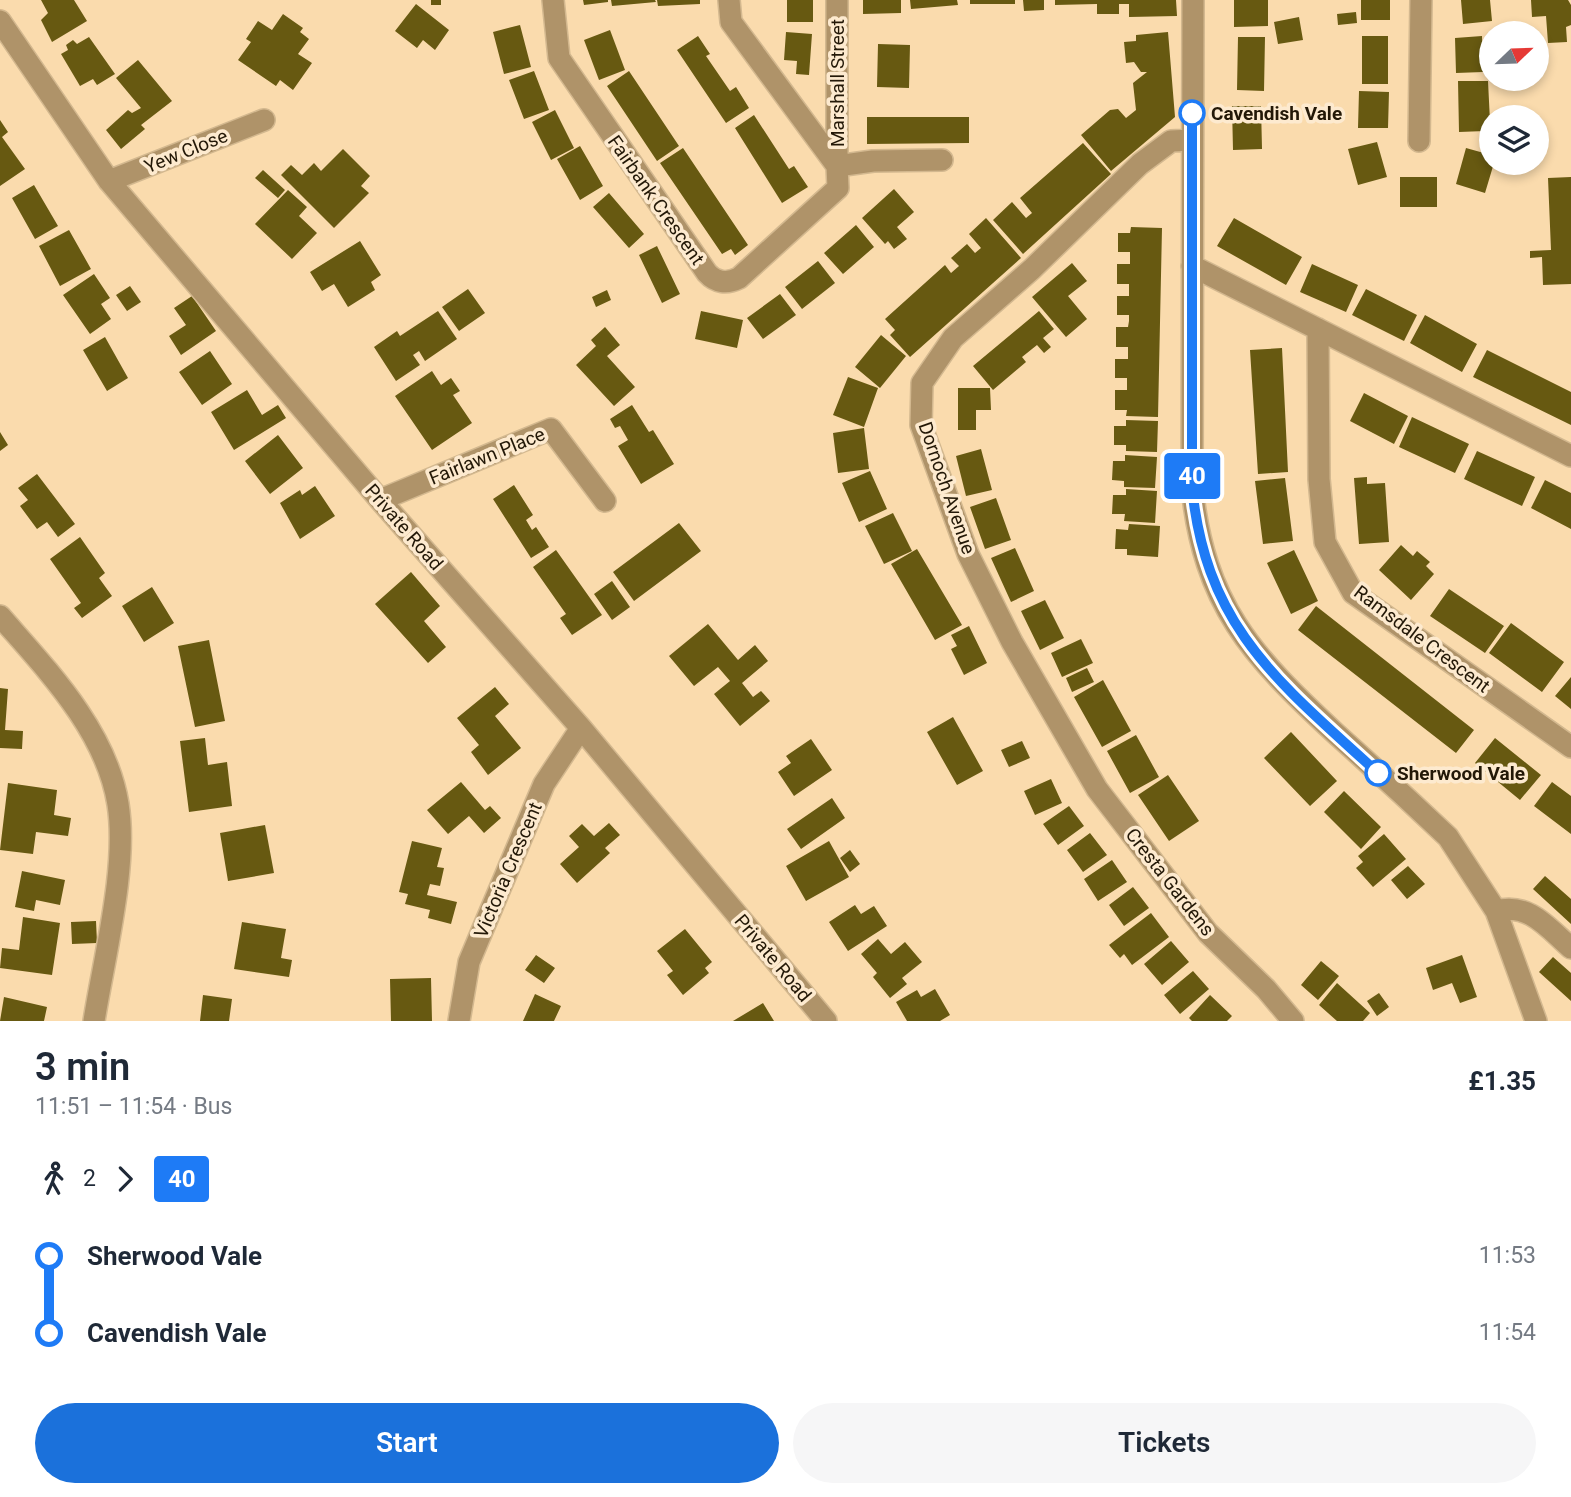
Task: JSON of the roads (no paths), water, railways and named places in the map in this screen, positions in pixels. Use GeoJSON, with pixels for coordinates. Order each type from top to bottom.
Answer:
{"type":"FeatureCollection","features":[{"type":"Feature","properties":{"kind":"street","name":"Fairbank Crescent"},"geometry":{"type":"LineString","coordinates":[[553,0],[559,58],[699,262],[716,280],[728,282],[739,278],[838,188],[837,166]]}},
{"type":"Feature","properties":{"kind":"street"},"geometry":{"type":"LineString","coordinates":[[729,0],[731,22],[837,166],[873,161],[942,160]]}},
{"type":"Feature","properties":{"kind":"street","name":"Marshall Street"},"geometry":{"type":"LineString","coordinates":[[837,0],[837,166]]}},
{"type":"Feature","properties":{"kind":"street"},"geometry":{"type":"LineString","coordinates":[[1193,0],[1192,487],[1201,547],[1223,603],[1237,629],[1274,677],[1448,837],[1496,911],[1536,1021]]}},
{"type":"Feature","properties":{"kind":"street"},"geometry":{"type":"LineString","coordinates":[[1419,141],[1421,0]]}},
{"type":"Feature","properties":{"kind":"street","name":"Private Road"},"geometry":{"type":"LineString","coordinates":[[0,21],[108,181],[380,500],[581,728],[826,1021]]}},
{"type":"Feature","properties":{"kind":"street","name":"Yew Close"},"geometry":{"type":"LineString","coordinates":[[108,181],[264,120]]}},
{"type":"Feature","properties":{"kind":"street","name":"Dornoch Avenue"},"geometry":{"type":"LineString","coordinates":[[1062,730],[968,554],[921,425],[922,383],[953,338],[1032,269],[1140,164],[1171,141],[1192,140]]}},
{"type":"Feature","properties":{"kind":"street"},"geometry":{"type":"LineString","coordinates":[[1192,266],[1571,456]]}},
{"type":"Feature","properties":{"kind":"street","name":"Ramsdale Crescent"},"geometry":{"type":"LineString","coordinates":[[1318,329],[1318,479],[1325,542],[1353,593],[1571,747]]}},
{"type":"Feature","properties":{"kind":"street","name":"Fairlawn Place"},"geometry":{"type":"LineString","coordinates":[[380,500],[551,429],[605,501]]}},
{"type":"Feature","properties":{"kind":"street"},"geometry":{"type":"LineString","coordinates":[[0,616],[55,680],[87,725],[108,769],[118,805],[119,861],[94,1021]]}},
{"type":"Feature","properties":{"kind":"street","name":"Victoria Crescent"},"geometry":{"type":"LineString","coordinates":[[459,1021],[469,962],[544,784],[581,728]]}},
{"type":"Feature","properties":{"kind":"street","name":"Cresta Gardens"},"geometry":{"type":"LineString","coordinates":[[1062,730],[1097,789],[1208,933],[1266,989],[1293,1021]]}},
{"type":"Feature","properties":{"kind":"street"},"geometry":{"type":"LineString","coordinates":[[1496,911],[1524,909],[1571,948]]}},
{"type":"Feature","properties":{"kind":"place","name":"Cavendish Vale"},"geometry":{"type":"Point","coordinates":[1192,113]}},
{"type":"Feature","properties":{"kind":"place","name":"Sherwood Vale"},"geometry":{"type":"Point","coordinates":[1378,773]}}]}
